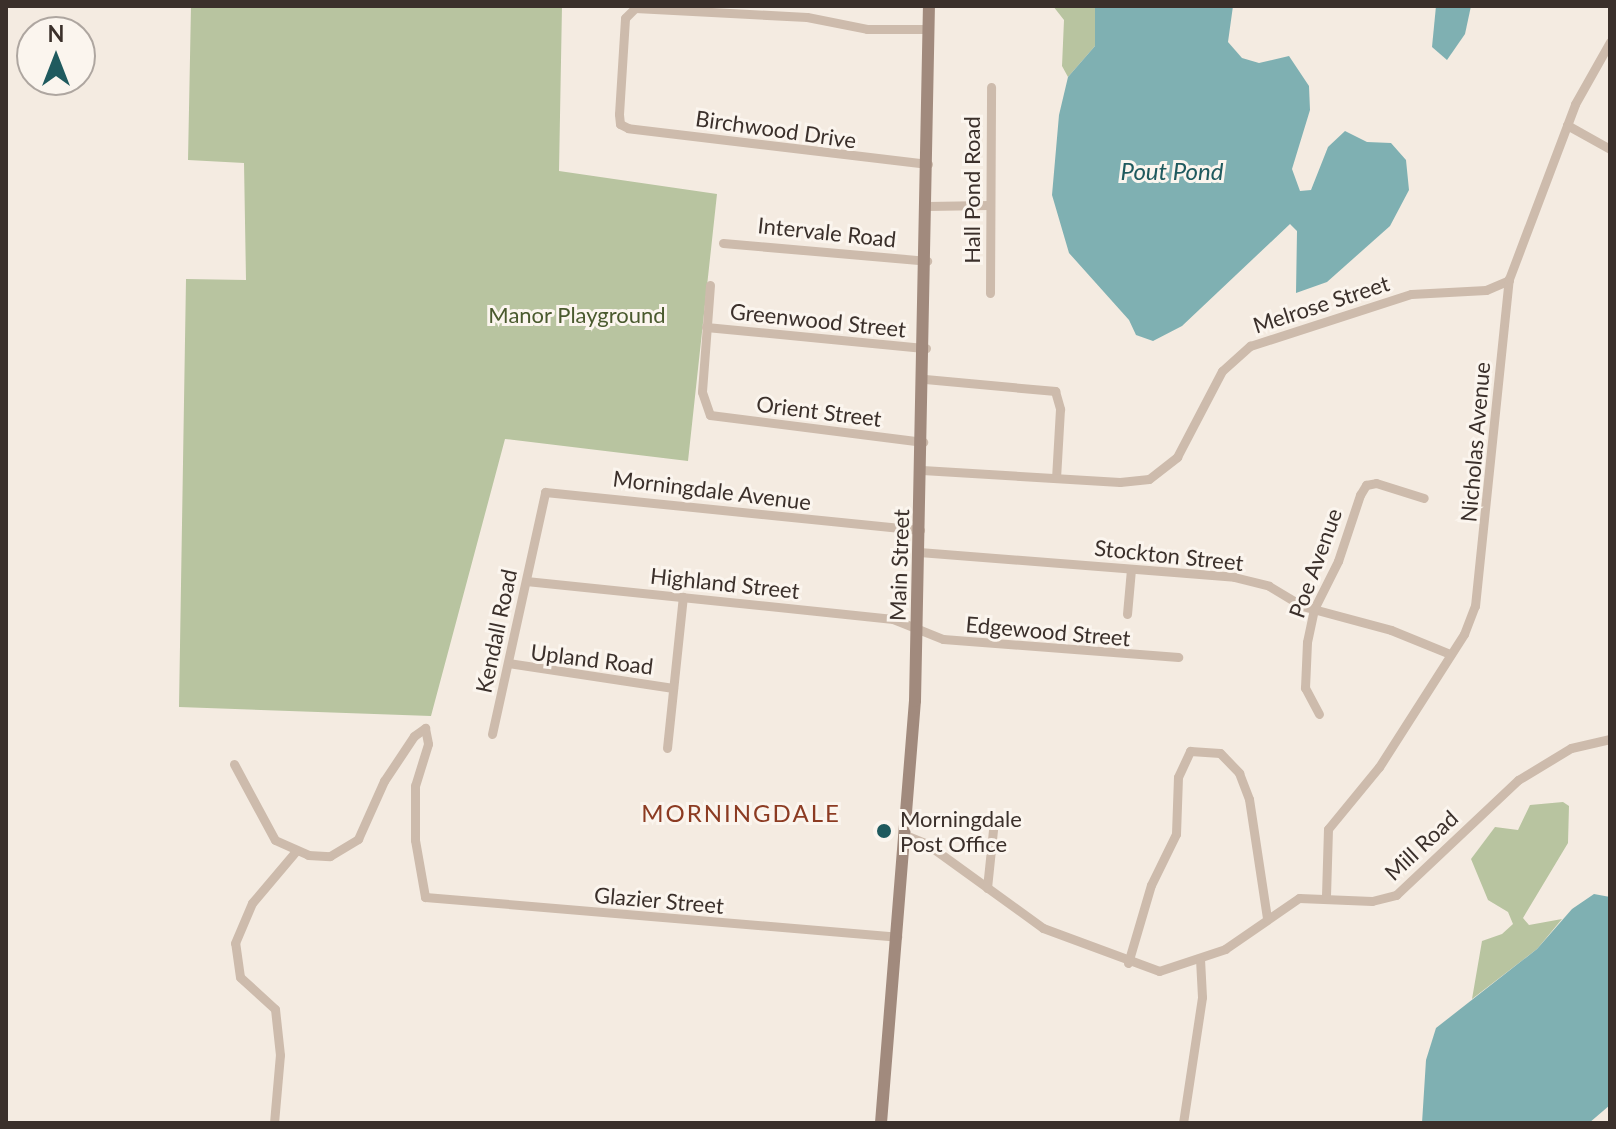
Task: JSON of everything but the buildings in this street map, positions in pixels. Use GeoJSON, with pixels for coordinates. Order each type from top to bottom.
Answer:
{"type":"FeatureCollection","features":[{"type":"Feature","properties":{"kind":"main road","name":"Main Street"},"geometry":{"type":"LineString","coordinates":[[881,1123],[905,835],[917,630],[926,348],[929,6]]}},
{"type":"Feature","properties":{"kind":"street","name":"Birchwood Drive"},"geometry":{"type":"LineString","coordinates":[[928,164],[827,156],[620,124],[624,29],[630,10],[807,17],[867,29],[929,29]]}},
{"type":"Feature","properties":{"kind":"street","name":"Nicholas Avenue"},"geometry":{"type":"LineString","coordinates":[[1326,896],[1328,829],[1379,767],[1471,618],[1481,584],[1509,279],[1567,125],[1610,42]]}},
{"type":"Feature","properties":{"kind":"street","name":"Hall Pond Road"},"geometry":{"type":"LineString","coordinates":[[990,293],[988,205],[991,87]]}},
{"type":"Feature","properties":{"kind":"street"},"geometry":{"type":"LineString","coordinates":[[1567,125],[1610,149]]}},
{"type":"Feature","properties":{"kind":"street"},"geometry":{"type":"LineString","coordinates":[[927,206],[988,205]]}},
{"type":"Feature","properties":{"kind":"street","name":"Intervale Road"},"geometry":{"type":"LineString","coordinates":[[723,243],[927,261]]}},
{"type":"Feature","properties":{"kind":"street","name":"Melrose Street"},"geometry":{"type":"LineString","coordinates":[[922,470],[1131,482],[1158,474],[1185,447],[1222,371],[1250,346],[1275,334],[1411,294],[1486,290],[1509,279]]}},
{"type":"Feature","properties":{"kind":"street"},"geometry":{"type":"LineString","coordinates":[[706,327],[710,285]]}},
{"type":"Feature","properties":{"kind":"street","name":"Greenwood Street"},"geometry":{"type":"LineString","coordinates":[[706,327],[926,348]]}},
{"type":"Feature","properties":{"kind":"street","name":"Orient Street"},"geometry":{"type":"LineString","coordinates":[[706,327],[702,392],[710,415],[923,442]]}},
{"type":"Feature","properties":{"kind":"street"},"geometry":{"type":"LineString","coordinates":[[925,379],[1058,394],[1056,478]]}},
{"type":"Feature","properties":{"kind":"street","name":"Poe Avenue"},"geometry":{"type":"LineString","coordinates":[[1319,714],[1305,688],[1314,609],[1338,561],[1364,487],[1376,483],[1424,498]]}},
{"type":"Feature","properties":{"kind":"street","name":"Morningdale Avenue"},"geometry":{"type":"LineString","coordinates":[[534,535],[542,495],[548,491],[920,530]]}},
{"type":"Feature","properties":{"kind":"street","name":"Kendall Road"},"geometry":{"type":"LineString","coordinates":[[492,734],[534,535]]}},
{"type":"Feature","properties":{"kind":"street","name":"Stockton Street"},"geometry":{"type":"LineString","coordinates":[[919,552],[1234,577],[1269,586],[1314,609],[1450,654]]}},
{"type":"Feature","properties":{"kind":"street"},"geometry":{"type":"LineString","coordinates":[[1127,614],[1131,569]]}},
{"type":"Feature","properties":{"kind":"street","name":"Highland Street"},"geometry":{"type":"LineString","coordinates":[[526,581],[893,619],[917,630]]}},
{"type":"Feature","properties":{"kind":"street"},"geometry":{"type":"LineString","coordinates":[[667,748],[683,597]]}},
{"type":"Feature","properties":{"kind":"street","name":"Edgewood Street"},"geometry":{"type":"LineString","coordinates":[[917,630],[943,639],[1178,657]]}},
{"type":"Feature","properties":{"kind":"street","name":"Upland Road"},"geometry":{"type":"LineString","coordinates":[[508,663],[673,688]]}},
{"type":"Feature","properties":{"kind":"street","name":"Glazier Street"},"geometry":{"type":"LineString","coordinates":[[296,851],[330,856],[352,845],[384,781],[414,736],[425,728],[428,744],[415,786],[416,857],[423,892],[438,900],[897,937]]}},
{"type":"Feature","properties":{"kind":"street","name":"Mill Road"},"geometry":{"type":"LineString","coordinates":[[905,835],[927,844],[1043,928],[1128,963],[1159,971],[1200,960],[1242,939],[1267,918],[1299,898],[1326,896],[1372,901],[1396,895],[1518,780],[1571,748],[1610,739]]}},
{"type":"Feature","properties":{"kind":"street"},"geometry":{"type":"LineString","coordinates":[[1128,963],[1151,885],[1176,834],[1178,777],[1190,751],[1220,753],[1239,773],[1249,799],[1267,918]]}},
{"type":"Feature","properties":{"kind":"street"},"geometry":{"type":"LineString","coordinates":[[234,764],[266,830],[296,851],[252,903],[235,943],[240,977],[275,1009],[280,1055],[274,1123]]}},
{"type":"Feature","properties":{"kind":"street"},"geometry":{"type":"LineString","coordinates":[[987,888],[994,820]]}},
{"type":"Feature","properties":{"kind":"street"},"geometry":{"type":"LineString","coordinates":[[1183,1123],[1202,997],[1200,960]]}},
{"type":"Feature","properties":{"kind":"green space","name":"Manor Playground"},"geometry":{"type":"Polygon","coordinates":[[[191,6],[562,6],[559,171],[717,194],[688,461],[505,439],[431,716],[179,707],[186,279],[246,280],[244,163],[188,160],[191,6]]]}},
{"type":"Feature","properties":{"kind":"green space"},"geometry":{"type":"Polygon","coordinates":[[[1053,6],[1095,6],[1095,46],[1068,77],[1062,66],[1064,20],[1053,6]]]}},
{"type":"Feature","properties":{"kind":"green space"},"geometry":{"type":"Polygon","coordinates":[[[1563,802],[1569,806],[1568,843],[1523,918],[1529,925],[1562,919],[1537,949],[1472,999],[1482,941],[1502,934],[1513,924],[1508,912],[1488,900],[1471,859],[1495,827],[1518,830],[1530,805],[1563,802]]]}},
{"type":"Feature","properties":{"kind":"water","name":"Pout Pond"},"geometry":{"type":"Polygon","coordinates":[[[1095,6],[1233,6],[1228,42],[1242,58],[1259,63],[1289,56],[1309,86],[1310,110],[1292,169],[1300,191],[1311,190],[1328,147],[1345,131],[1367,142],[1391,143],[1406,160],[1409,190],[1390,226],[1327,282],[1296,293],[1297,231],[1290,224],[1182,326],[1153,341],[1136,335],[1129,320],[1069,253],[1052,195],[1059,115],[1068,77],[1095,46],[1095,6]]]}},
{"type":"Feature","properties":{"kind":"water"},"geometry":{"type":"Polygon","coordinates":[[[1436,6],[1471,6],[1465,34],[1447,60],[1432,47],[1436,6]]]}},
{"type":"Feature","properties":{"kind":"water"},"geometry":{"type":"Polygon","coordinates":[[[1594,894],[1610,897],[1610,1105],[1589,1123],[1422,1123],[1426,1060],[1436,1028],[1537,949],[1572,909],[1594,894]]]}},
{"type":"Feature","properties":{"kind":"place","name":"Morningdale Post Office"},"geometry":{"type":"Point","coordinates":[884,831]}},
{"type":"Feature","properties":{"kind":"district","name":"MORNINGDALE"},"geometry":{"type":"Point","coordinates":[741,813]}}]}
